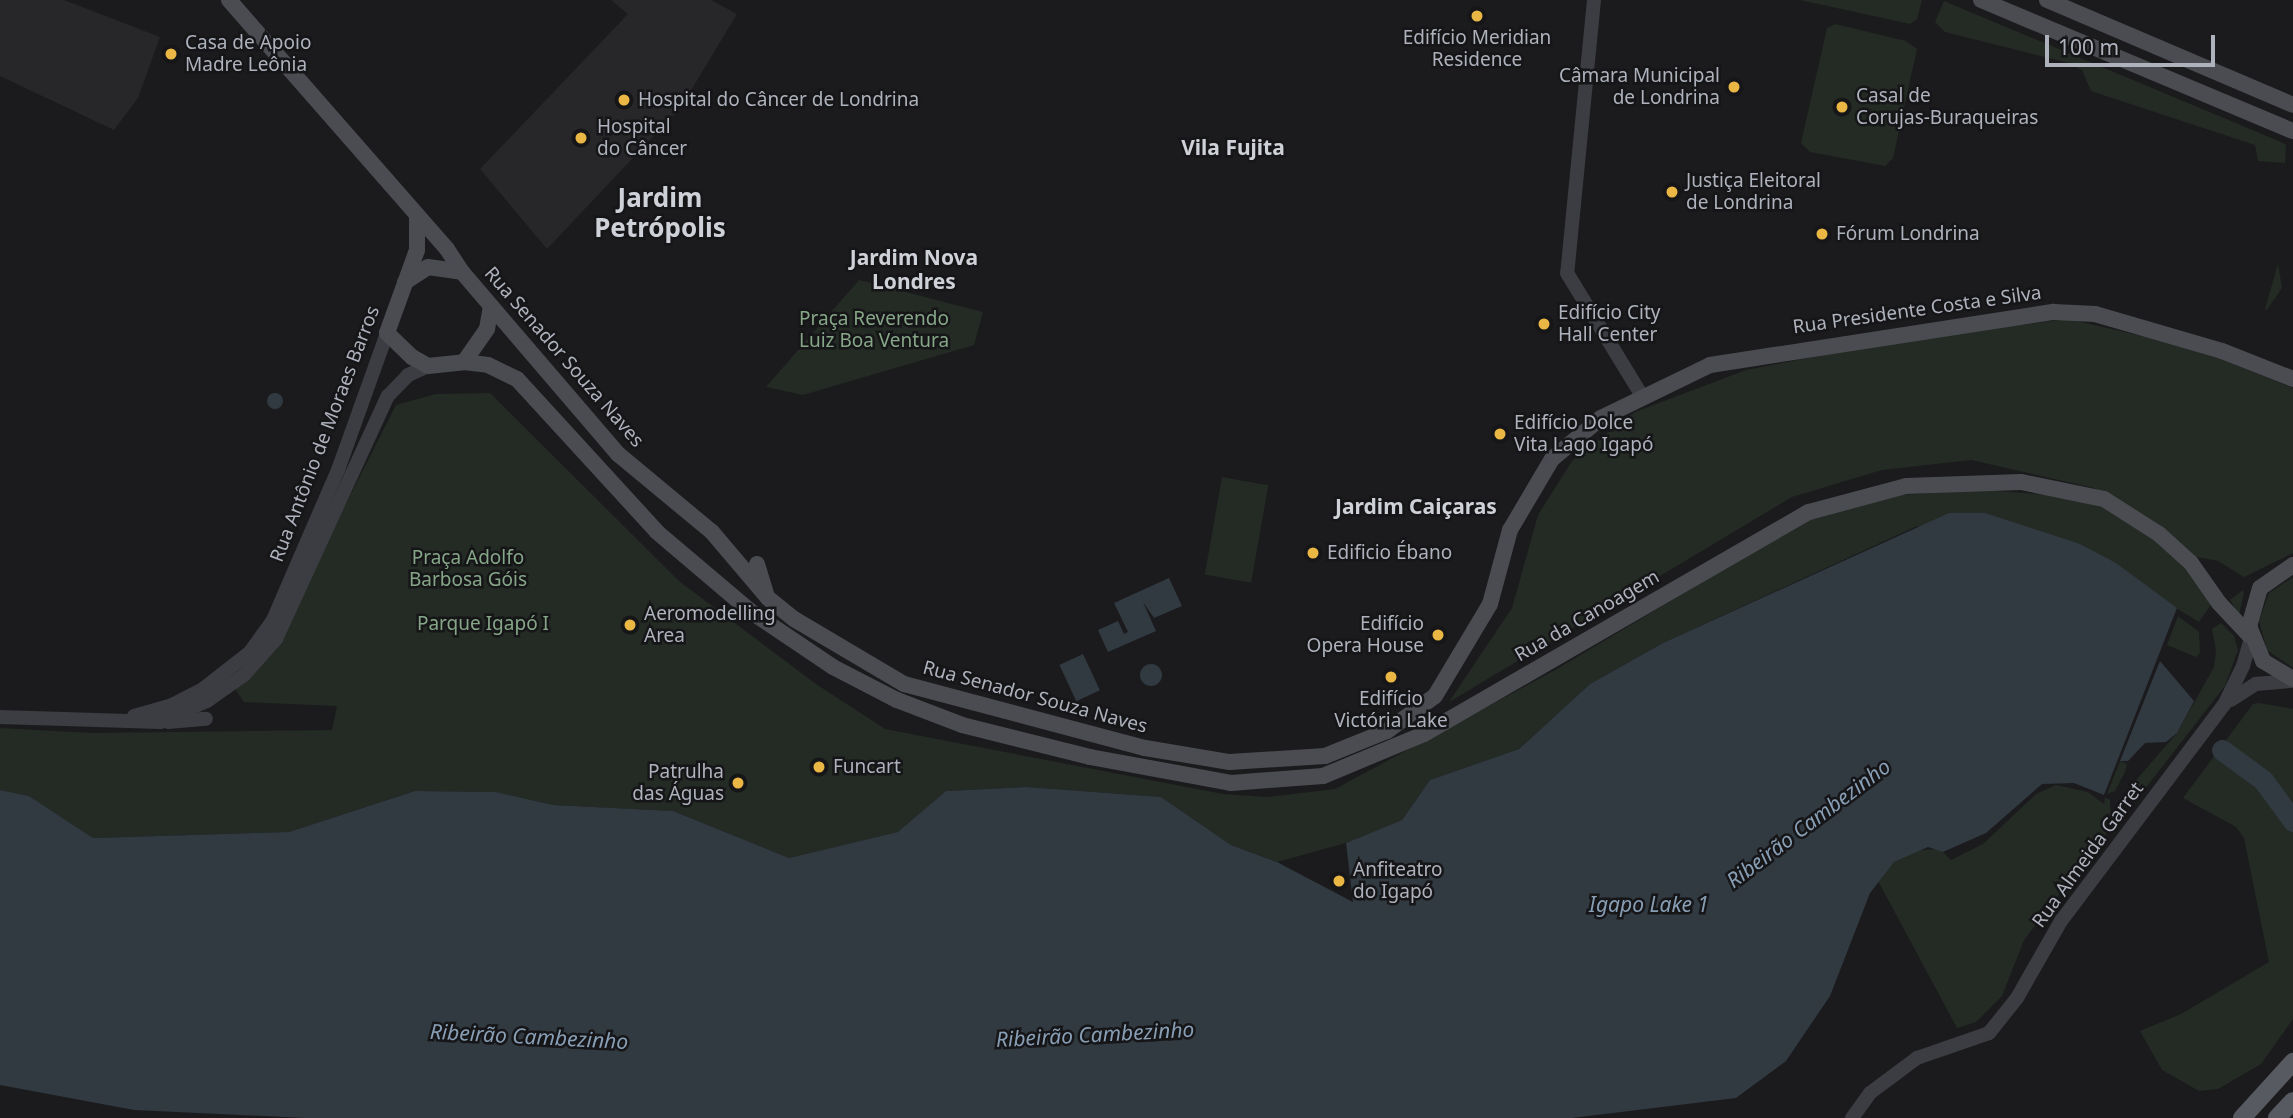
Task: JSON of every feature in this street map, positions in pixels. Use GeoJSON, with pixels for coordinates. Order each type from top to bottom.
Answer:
{"type":"FeatureCollection","features":[{"type":"Feature","properties":{"kind":"main road","name":"Rua Senador Souza Naves"},"geometry":{"type":"LineString","coordinates":[[229,0],[618,454],[712,532],[745,575],[768,598],[794,620],[904,684],[968,705],[1145,748],[1230,762],[1325,757],[1387,732],[1434,696],[1490,604],[1510,530],[1540,474],[1583,430],[1642,396]]}},
{"type":"Feature","properties":{"kind":"main road"},"geometry":{"type":"LineString","coordinates":[[1981,0],[2293,131]]}},
{"type":"Feature","properties":{"kind":"main road"},"geometry":{"type":"LineString","coordinates":[[2047,0],[2293,105]]}},
{"type":"Feature","properties":{"kind":"main road","name":"Rua Antônio de Moraes Barros"},"geometry":{"type":"LineString","coordinates":[[387,333],[416,250],[417,217]]}},
{"type":"Feature","properties":{"kind":"main road"},"geometry":{"type":"LineString","coordinates":[[405,282],[428,267],[462,272]]}},
{"type":"Feature","properties":{"kind":"main road"},"geometry":{"type":"LineString","coordinates":[[387,333],[428,366],[464,362],[487,329],[491,306]]}},
{"type":"Feature","properties":{"kind":"main road","name":"Rua Presidente Costa e Silva"},"geometry":{"type":"LineString","coordinates":[[1642,396],[1733,358],[2054,312],[2095,314],[2222,351],[2289,378]]}},
{"type":"Feature","properties":{"kind":"main road","name":"Rua da Canoagem"},"geometry":{"type":"LineString","coordinates":[[464,362],[488,365],[517,379],[657,532],[786,638],[897,700],[962,724],[1090,757],[1231,783],[1323,776],[1424,734],[1809,512],[1906,486],[2021,482],[2104,499],[2159,534],[2191,562],[2219,603],[2250,637],[2263,661],[2293,680]]}},
{"type":"Feature","properties":{"kind":"main road"},"geometry":{"type":"LineString","coordinates":[[757,564],[768,598]]}},
{"type":"Feature","properties":{"kind":"main road"},"geometry":{"type":"LineString","coordinates":[[2250,637],[2251,607],[2260,588],[2293,565]]}},
{"type":"Feature","properties":{"kind":"main road"},"geometry":{"type":"LineString","coordinates":[[711,579],[745,575]]}},
{"type":"Feature","properties":{"kind":"main road"},"geometry":{"type":"LineString","coordinates":[[2242,1118],[2293,1062]]}},
{"type":"Feature","properties":{"kind":"main road"},"geometry":{"type":"LineString","coordinates":[[2277,1118],[2293,1101]]}},
{"type":"Feature","properties":{"kind":"street"},"geometry":{"type":"LineString","coordinates":[[1594,0],[1567,273],[1642,396]]}},
{"type":"Feature","properties":{"kind":"street","name":"Rua Antônio de Moraes Barros"},"geometry":{"type":"LineString","coordinates":[[207,701],[273,620],[290,586],[338,470],[387,333]]}},
{"type":"Feature","properties":{"kind":"street","name":"Rua Antônio de Moraes Barros"},"geometry":{"type":"LineString","coordinates":[[160,722],[225,690],[276,639],[388,396],[408,374],[428,366]]}},
{"type":"Feature","properties":{"kind":"street"},"geometry":{"type":"LineString","coordinates":[[338,470],[363,449]]}},
{"type":"Feature","properties":{"kind":"street"},"geometry":{"type":"LineString","coordinates":[[276,639],[292,599],[290,586]]}},
{"type":"Feature","properties":{"kind":"street","name":"Rua Almeida Garret"},"geometry":{"type":"LineString","coordinates":[[1852,1118],[1870,1093],[1917,1058],[1989,1033],[2017,998],[2068,911],[2224,705],[2243,666],[2250,637]]}},
{"type":"Feature","properties":{"kind":"street"},"geometry":{"type":"LineString","coordinates":[[123,718],[172,705],[246,656]]}},
{"type":"Feature","properties":{"kind":"street","name":"Rua Almeida Garret"},"geometry":{"type":"LineString","coordinates":[[2224,705],[2256,684],[2293,680]]}},
{"type":"Feature","properties":{"kind":"street"},"geometry":{"type":"LineString","coordinates":[[0,717],[123,718],[160,722],[206,719]]}},
{"type":"Feature","properties":{"kind":"shaded area"},"geometry":{"type":"Polygon","coordinates":[[[0,0],[64,0],[160,37],[138,98],[114,130],[0,76],[0,0]]]}},
{"type":"Feature","properties":{"kind":"shaded area","name":"Hospital do Câncer"},"geometry":{"type":"Polygon","coordinates":[[[611,0],[711,0],[737,14],[681,107],[547,249],[480,169],[628,14],[611,0]]]}},
{"type":"Feature","properties":{"kind":"green space"},"geometry":{"type":"Polygon","coordinates":[[[1800,0],[1922,0],[1917,19],[1910,24],[1800,0]]]}},
{"type":"Feature","properties":{"kind":"green space"},"geometry":{"type":"Polygon","coordinates":[[[1944,1],[2281,142],[2286,145],[2285,163],[2258,161],[2255,145],[2091,91],[2082,70],[2069,63],[1945,32],[1935,22],[1944,1]]]}},
{"type":"Feature","properties":{"kind":"green space"},"geometry":{"type":"Polygon","coordinates":[[[1835,24],[1906,41],[1917,49],[1893,158],[1885,166],[1810,152],[1801,143],[1827,28],[1835,24]]]}},
{"type":"Feature","properties":{"kind":"green space"},"geometry":{"type":"Polygon","coordinates":[[[2278,264],[2282,288],[2266,311],[2265,309],[2278,264]]]}},
{"type":"Feature","properties":{"kind":"green space","name":"Praça Reverendo Luiz Boa Ventura"},"geometry":{"type":"Polygon","coordinates":[[[859,280],[983,312],[974,345],[803,395],[766,387],[859,280]]]}},
{"type":"Feature","properties":{"kind":"green space"},"geometry":{"type":"Polygon","coordinates":[[[2068,319],[2190,347],[2293,388],[2293,553],[2244,577],[2218,561],[2192,556],[2094,488],[1971,460],[1882,470],[1792,497],[1449,702],[1512,608],[1538,515],[1572,461],[1635,412],[1746,370],[1907,339],[2068,319]]]}},
{"type":"Feature","properties":{"kind":"green space","name":"Parque Igapó I"},"geometry":{"type":"Polygon","coordinates":[[[490,393],[679,581],[816,684],[885,729],[1223,794],[1267,797],[1335,789],[1557,669],[1803,522],[1884,496],[1983,490],[2062,496],[2102,507],[2163,546],[2196,577],[2212,603],[2199,622],[2176,608],[1917,526],[1663,643],[1590,684],[1519,749],[1430,780],[1402,820],[1346,843],[1277,862],[1231,845],[1161,797],[1027,787],[946,791],[899,832],[789,858],[673,811],[553,805],[496,792],[415,791],[289,832],[93,838],[29,796],[0,790],[0,728],[92,733],[332,730],[337,706],[244,702],[235,689],[317,561],[396,405],[436,394],[490,393]]]}},
{"type":"Feature","properties":{"kind":"green space"},"geometry":{"type":"Polygon","coordinates":[[[1222,477],[1268,485],[1251,583],[1205,574],[1222,477]]]}},
{"type":"Feature","properties":{"kind":"green space"},"geometry":{"type":"Polygon","coordinates":[[[2293,577],[2293,668],[2267,650],[2259,621],[2269,593],[2293,577]]]}},
{"type":"Feature","properties":{"kind":"green space"},"geometry":{"type":"Polygon","coordinates":[[[2243,590],[2244,592],[2239,615],[2230,600],[2243,590]]]}},
{"type":"Feature","properties":{"kind":"green space"},"geometry":{"type":"Polygon","coordinates":[[[2178,616],[2199,632],[2200,653],[2196,657],[2167,645],[2178,616]]]}},
{"type":"Feature","properties":{"kind":"green space"},"geometry":{"type":"Polygon","coordinates":[[[2221,623],[2234,636],[2238,650],[2225,686],[2134,803],[2128,795],[2131,786],[2177,733],[2214,667],[2216,651],[2212,629],[2221,623]]]}},
{"type":"Feature","properties":{"kind":"green space"},"geometry":{"type":"Polygon","coordinates":[[[2253,704],[2293,709],[2293,1019],[2261,1064],[2218,1089],[2199,1091],[2162,1070],[2140,1031],[2181,1014],[2269,962],[2244,838],[2236,827],[2183,798],[2253,704]]]}},
{"type":"Feature","properties":{"kind":"green space"},"geometry":{"type":"Polygon","coordinates":[[[2120,761],[2127,764],[2125,772],[2115,791],[2107,794],[2120,761]]]}},
{"type":"Feature","properties":{"kind":"green space"},"geometry":{"type":"Polygon","coordinates":[[[2056,785],[2088,792],[2104,804],[2105,797],[2110,800],[2111,827],[2024,940],[2002,996],[1976,1022],[1957,1028],[1877,879],[1894,862],[1917,850],[1940,849],[1951,860],[1983,844],[2036,794],[2056,785]]]}},
{"type":"Feature","properties":{"kind":"water"},"geometry":{"type":"Polygon","coordinates":[[[272,393],[278,393],[283,401],[281,407],[272,409],[267,404],[267,398],[272,393]]]}},
{"type":"Feature","properties":{"kind":"water","name":"Igapo Lake 1"},"geometry":{"type":"Polygon","coordinates":[[[1949,513],[1985,513],[2080,544],[2116,563],[2177,608],[2104,795],[2074,783],[2042,784],[1986,833],[1943,852],[1928,847],[1894,862],[1870,893],[1830,996],[1786,1061],[1736,1098],[1572,1118],[305,1118],[134,1110],[0,1085],[0,790],[29,796],[93,838],[289,832],[415,791],[496,792],[553,805],[673,811],[789,858],[898,832],[946,791],[1027,787],[1161,797],[1231,845],[1277,862],[1353,902],[1346,843],[1402,820],[1430,780],[1519,749],[1590,684],[1663,643],[1949,513]]]}},
{"type":"Feature","properties":{"kind":"water"},"geometry":{"type":"Polygon","coordinates":[[[1169,578],[1182,606],[1154,618],[1143,602],[1156,631],[1108,652],[1098,630],[1118,621],[1124,634],[1128,632],[1114,603],[1169,578]]]}},
{"type":"Feature","properties":{"kind":"water"},"geometry":{"type":"Polygon","coordinates":[[[1083,654],[1100,690],[1076,701],[1059,665],[1083,654]]]}},
{"type":"Feature","properties":{"kind":"water"},"geometry":{"type":"Polygon","coordinates":[[[2160,661],[2194,701],[2177,733],[2166,742],[2145,743],[2128,761],[2120,761],[2160,661]]]}},
{"type":"Feature","properties":{"kind":"water"},"geometry":{"type":"Polygon","coordinates":[[[1147,664],[1155,664],[1162,671],[1162,679],[1155,686],[1147,686],[1140,679],[1140,671],[1147,664]]]}},
{"type":"Feature","properties":{"kind":"waterway","name":"Ribeirão Cambezinho"},"geometry":{"type":"LineString","coordinates":[[2222,750],[2263,780],[2293,821]]}},
{"type":"Feature","properties":{"kind":"place","name":"Edifício Meridian Residence"},"geometry":{"type":"Point","coordinates":[1477,16]}},
{"type":"Feature","properties":{"kind":"place","name":"Casa de Apoio Madre Leônia"},"geometry":{"type":"Point","coordinates":[171,54]}},
{"type":"Feature","properties":{"kind":"place","name":"Câmara Municipal de Londrina"},"geometry":{"type":"Point","coordinates":[1734,87]}},
{"type":"Feature","properties":{"kind":"place","name":"Hospital do Câncer de Londrina"},"geometry":{"type":"Point","coordinates":[624,100]}},
{"type":"Feature","properties":{"kind":"place","name":"Casal de Corujas-Buraqueiras"},"geometry":{"type":"Point","coordinates":[1842,107]}},
{"type":"Feature","properties":{"kind":"place","name":"Hospital do Câncer"},"geometry":{"type":"Point","coordinates":[581,138]}},
{"type":"Feature","properties":{"kind":"place","name":"Justiça Eleitoral de Londrina"},"geometry":{"type":"Point","coordinates":[1672,192]}},
{"type":"Feature","properties":{"kind":"place","name":"Fórum Londrina"},"geometry":{"type":"Point","coordinates":[1822,234]}},
{"type":"Feature","properties":{"kind":"place","name":"Edifício City Hall Center"},"geometry":{"type":"Point","coordinates":[1544,324]}},
{"type":"Feature","properties":{"kind":"place","name":"Edifício Dolce Vita Lago Igapó"},"geometry":{"type":"Point","coordinates":[1500,434]}},
{"type":"Feature","properties":{"kind":"place","name":"Edificio Ébano"},"geometry":{"type":"Point","coordinates":[1313,553]}},
{"type":"Feature","properties":{"kind":"place","name":"Aeromodelling Area"},"geometry":{"type":"Point","coordinates":[630,625]}},
{"type":"Feature","properties":{"kind":"place","name":"Edifício Opera House"},"geometry":{"type":"Point","coordinates":[1438,635]}},
{"type":"Feature","properties":{"kind":"place","name":"Edifício Victória Lake"},"geometry":{"type":"Point","coordinates":[1391,677]}},
{"type":"Feature","properties":{"kind":"place","name":"Funcart"},"geometry":{"type":"Point","coordinates":[819,767]}},
{"type":"Feature","properties":{"kind":"place","name":"Patrulha das Águas"},"geometry":{"type":"Point","coordinates":[738,783]}},
{"type":"Feature","properties":{"kind":"place","name":"Anfiteatro do Igapó"},"geometry":{"type":"Point","coordinates":[1339,881]}},
{"type":"Feature","properties":{"kind":"district","name":"Vila Fujita"},"geometry":{"type":"Point","coordinates":[1233,147]}},
{"type":"Feature","properties":{"kind":"district","name":"Jardim Petrópolis"},"geometry":{"type":"Point","coordinates":[660,213]}},
{"type":"Feature","properties":{"kind":"district","name":"Jardim Nova Londres"},"geometry":{"type":"Point","coordinates":[914,269]}},
{"type":"Feature","properties":{"kind":"district","name":"Jardim Caiçaras"},"geometry":{"type":"Point","coordinates":[1416,506]}},
{"type":"Feature","properties":{"kind":"park label","name":"Praça Adolfo Barbosa Góis"},"geometry":{"type":"Point","coordinates":[468,569]}}]}
